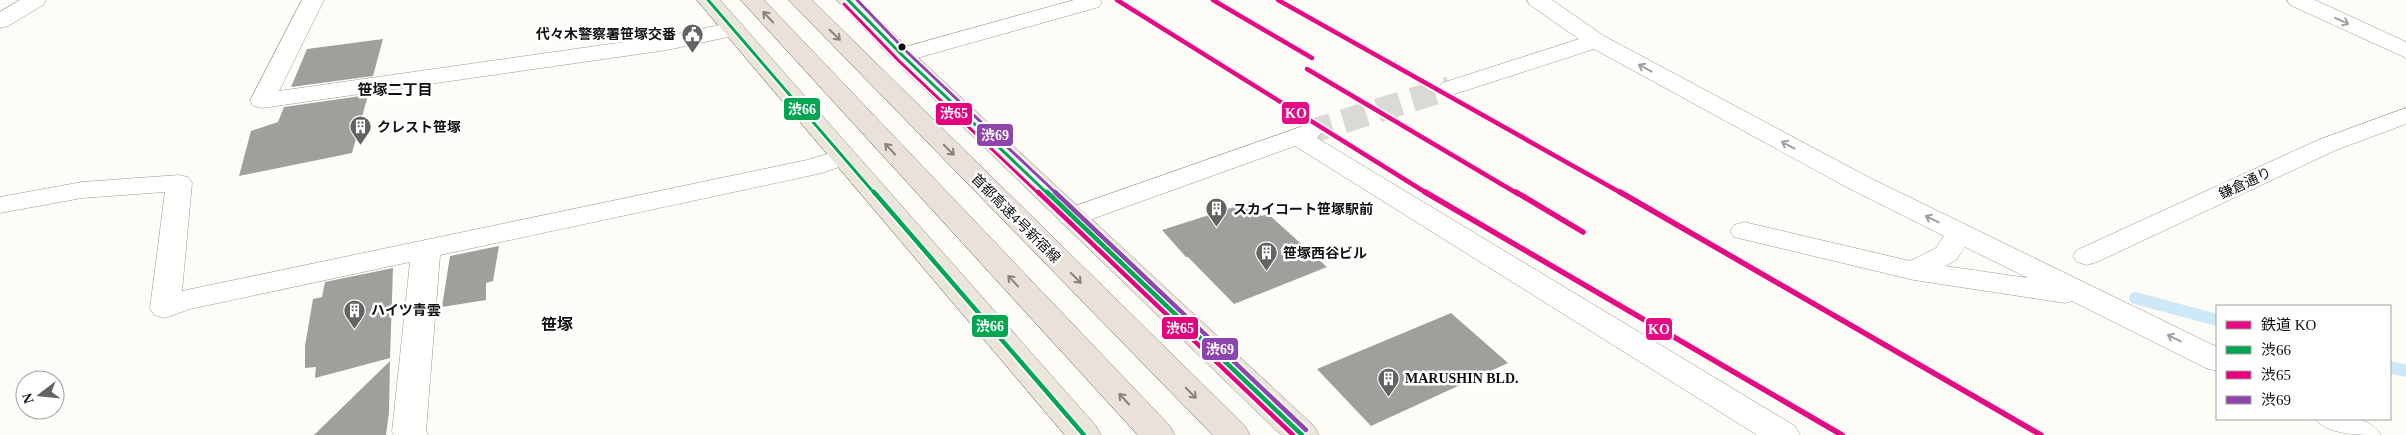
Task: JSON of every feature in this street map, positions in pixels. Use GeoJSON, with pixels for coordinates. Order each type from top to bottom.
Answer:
{"type":"FeatureCollection","features":[{"type":"Feature","properties":{"kind":"highway"},"geometry":{"type":"LineString","coordinates":[[708,0],[1084,435]]}},
{"type":"Feature","properties":{"kind":"highway"},"geometry":{"type":"LineString","coordinates":[[713,0],[734,29]]}},
{"type":"Feature","properties":{"kind":"highway"},"geometry":{"type":"LineString","coordinates":[[752,0],[1158,435]]}},
{"type":"Feature","properties":{"kind":"highway","name":"首都高速4号新宿線"},"geometry":{"type":"LineString","coordinates":[[800,0],[1233,435]]}},
{"type":"Feature","properties":{"kind":"highway"},"geometry":{"type":"LineString","coordinates":[[848,0],[1071,217],[1302,435]]}},
{"type":"Feature","properties":{"kind":"street"},"geometry":{"type":"LineString","coordinates":[[0,21],[35,0]]}},
{"type":"Feature","properties":{"kind":"street"},"geometry":{"type":"LineString","coordinates":[[313,0],[262,101],[637,47],[734,29]]}},
{"type":"Feature","properties":{"kind":"street"},"geometry":{"type":"LineString","coordinates":[[2298,0],[2406,51]]}},
{"type":"Feature","properties":{"kind":"street"},"geometry":{"type":"LineString","coordinates":[[902,54],[1091,2]]}},
{"type":"Feature","properties":{"kind":"street"},"geometry":{"type":"LineString","coordinates":[[1543,3],[1596,41],[1859,184],[2216,360]]}},
{"type":"Feature","properties":{"kind":"street"},"geometry":{"type":"LineString","coordinates":[[1450,88],[1596,41]]}},
{"type":"Feature","properties":{"kind":"street","name":"鎌倉通り"},"geometry":{"type":"LineString","coordinates":[[2087,256],[2327,145],[2406,116]]}},
{"type":"Feature","properties":{"kind":"street"},"geometry":{"type":"LineString","coordinates":[[1071,217],[1303,134],[1783,435]]}},
{"type":"Feature","properties":{"kind":"street"},"geometry":{"type":"LineString","coordinates":[[0,205],[82,190],[179,183],[165,308],[182,301],[804,169],[844,157]]}},
{"type":"Feature","properties":{"kind":"street"},"geometry":{"type":"LineString","coordinates":[[1744,231],[1914,271],[2089,296]]}},
{"type":"Feature","properties":{"kind":"street"},"geometry":{"type":"LineString","coordinates":[[1914,271],[1946,254],[1961,233]]}},
{"type":"Feature","properties":{"kind":"street"},"geometry":{"type":"LineString","coordinates":[[411,435],[409,432],[426,248]]}},
{"type":"Feature","properties":{"kind":"street"},"geometry":{"type":"LineString","coordinates":[[2334,420],[2364,435]]}},
{"type":"Feature","properties":{"kind":"building"},"geometry":{"type":"Polygon","coordinates":[[[383,39],[373,76],[291,87],[307,49],[383,39]]]}},
{"type":"Feature","properties":{"kind":"building"},"geometry":{"type":"Polygon","coordinates":[[[368,95],[352,153],[239,176],[251,131],[278,122],[284,107],[368,95]]]}},
{"type":"Feature","properties":{"kind":"building"},"geometry":{"type":"Polygon","coordinates":[[[1250,202],[1261,216],[1268,214],[1327,267],[1234,304],[1186,257],[1162,230],[1250,202]]]}},
{"type":"Feature","properties":{"kind":"building"},"geometry":{"type":"Polygon","coordinates":[[[499,246],[493,281],[486,283],[486,300],[442,307],[450,256],[499,246]]]}},
{"type":"Feature","properties":{"kind":"building","name":"ハイツ青雲"},"geometry":{"type":"Polygon","coordinates":[[[393,268],[390,358],[315,378],[316,367],[305,368],[305,346],[313,299],[322,297],[325,282],[393,268]]]}},
{"type":"Feature","properties":{"kind":"building","name":"MARUSHIN BLD."},"geometry":{"type":"Polygon","coordinates":[[[1451,313],[1508,363],[1371,426],[1317,369],[1451,313]]]}},
{"type":"Feature","properties":{"kind":"building"},"geometry":{"type":"Polygon","coordinates":[[[390,361],[389,412],[386,435],[314,435],[390,361]]]}},
{"type":"Feature","properties":{"kind":"waterway"},"geometry":{"type":"LineString","coordinates":[[2135,298],[2216,320]]}},
{"type":"Feature","properties":{"kind":"waterway"},"geometry":{"type":"LineString","coordinates":[[2391,367],[2406,371]]}},
{"type":"Feature","properties":{"kind":"tunnel"},"geometry":{"type":"LineString","coordinates":[[1309,132],[1450,88]]}},
{"type":"Feature","properties":{"kind":"rail line","name":"KO"},"geometry":{"type":"LineString","coordinates":[[1117,0],[1324,131],[1504,240],[1842,435]]}},
{"type":"Feature","properties":{"kind":"rail line","name":"KO"},"geometry":{"type":"LineString","coordinates":[[1213,0],[1312,58]]}},
{"type":"Feature","properties":{"kind":"rail line","name":"KO"},"geometry":{"type":"LineString","coordinates":[[1278,0],[1632,199],[2041,435]]}},
{"type":"Feature","properties":{"kind":"rail line","name":"KO"},"geometry":{"type":"LineString","coordinates":[[1307,69],[1583,232]]}},
{"type":"Feature","properties":{"kind":"transit line","name":"渋66"},"geometry":{"type":"LineString","coordinates":[[708,0],[1084,435]]}},
{"type":"Feature","properties":{"kind":"transit line","name":"渋66"},"geometry":{"type":"LineString","coordinates":[[848,0],[902,55],[1302,435]]}},
{"type":"Feature","properties":{"kind":"transit line","name":"渋69"},"geometry":{"type":"LineString","coordinates":[[857,0],[906,51],[1306,430]]}},
{"type":"Feature","properties":{"kind":"transit line","name":"渋65"},"geometry":{"type":"LineString","coordinates":[[844,4],[898,60],[1293,435]]}},
{"type":"Feature","properties":{"kind":"place","name":"代々木警察署笹塚交番"},"geometry":{"type":"Point","coordinates":[692,53]}},
{"type":"Feature","properties":{"kind":"place","name":"クレスト笹塚"},"geometry":{"type":"Point","coordinates":[361,146]}},
{"type":"Feature","properties":{"kind":"place","name":"スカイコート笹塚駅前"},"geometry":{"type":"Point","coordinates":[1217,228]}},
{"type":"Feature","properties":{"kind":"place","name":"笹塚西谷ビル"},"geometry":{"type":"Point","coordinates":[1267,272]}},
{"type":"Feature","properties":{"kind":"place","name":"ハイツ青雲"},"geometry":{"type":"Point","coordinates":[355,329]}},
{"type":"Feature","properties":{"kind":"place","name":"MARUSHIN BLD."},"geometry":{"type":"Point","coordinates":[1389,397]}},
{"type":"Feature","properties":{"kind":"district","name":"笹塚二丁目"},"geometry":{"type":"Point","coordinates":[395,90]}},
{"type":"Feature","properties":{"kind":"district","name":"笹塚"},"geometry":{"type":"Point","coordinates":[557,324]}}]}
